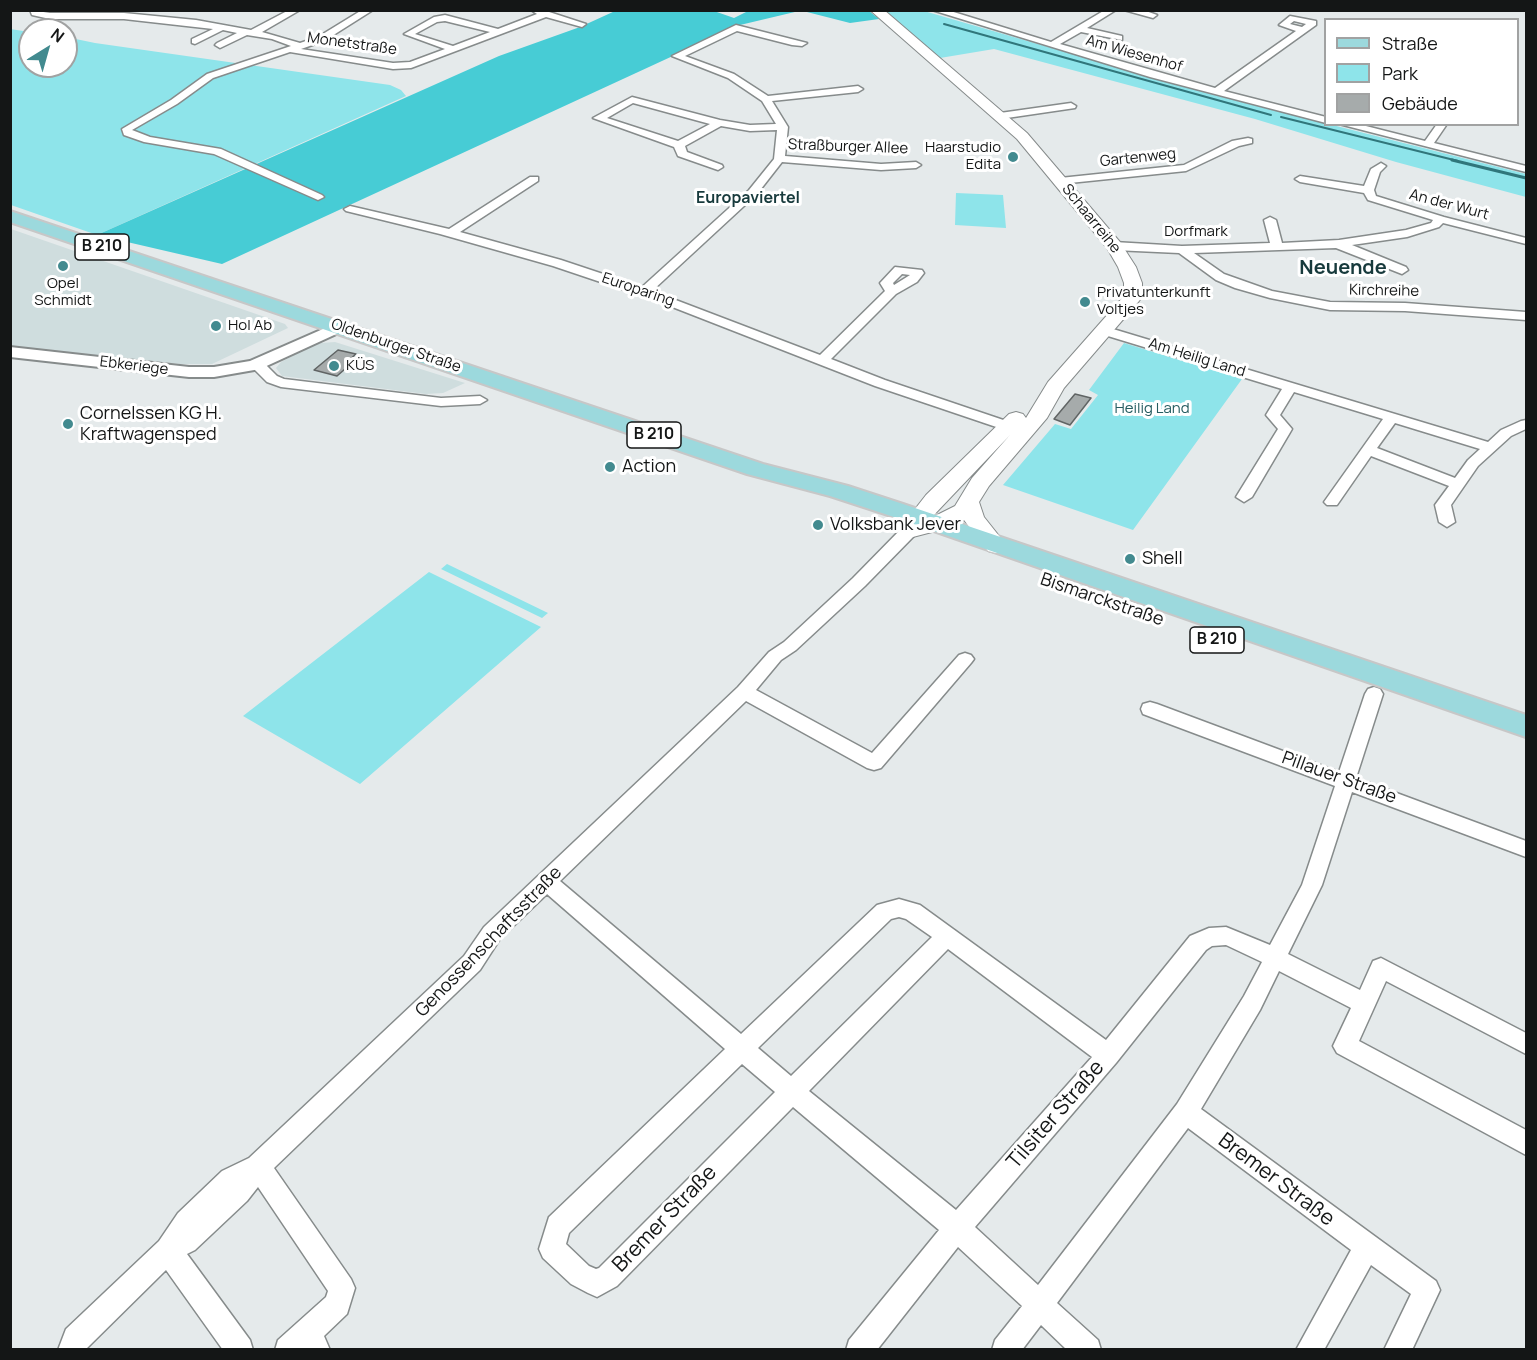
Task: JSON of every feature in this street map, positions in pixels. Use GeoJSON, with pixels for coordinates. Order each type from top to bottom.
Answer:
{"type":"FeatureCollection","features":[{"type":"Feature","properties":{"kind":"main road","name":"Schaarreihe"},"geometry":{"type":"LineString","coordinates":[[876,10],[1023,136],[1114,246],[1127,267],[1133,283],[1133,297],[1055,386],[1040,414],[1011,433],[921,524]]}},
{"type":"Feature","properties":{"kind":"main road","name":"Oldenburger Straße"},"geometry":{"type":"LineString","coordinates":[[10,216],[921,524]]}},
{"type":"Feature","properties":{"kind":"main road","name":"Schaarreihe"},"geometry":{"type":"LineString","coordinates":[[969,503],[1011,433]]}},
{"type":"Feature","properties":{"kind":"main road"},"geometry":{"type":"LineString","coordinates":[[921,524],[956,516],[969,503]]}},
{"type":"Feature","properties":{"kind":"main road"},"geometry":{"type":"LineString","coordinates":[[969,503],[973,518],[996,546]]}},
{"type":"Feature","properties":{"kind":"main road","name":"Bismarckstraße"},"geometry":{"type":"LineString","coordinates":[[921,524],[996,546],[1527,726]]}},
{"type":"Feature","properties":{"kind":"main road","name":"Bismarckstraße"},"geometry":{"type":"LineString","coordinates":[[921,524],[1374,694],[1527,747]]}},
{"type":"Feature","properties":{"kind":"street","name":"Monetstraße"},"geometry":{"type":"LineString","coordinates":[[34,10],[35,13],[50,16],[124,16],[196,23],[274,37],[294,48],[393,66],[410,65],[564,10]]}},
{"type":"Feature","properties":{"kind":"street"},"geometry":{"type":"LineString","coordinates":[[220,45],[249,32],[268,27],[296,10]]}},
{"type":"Feature","properties":{"kind":"street"},"geometry":{"type":"LineString","coordinates":[[318,198],[217,151],[148,140],[128,134],[128,129],[174,102],[197,84],[225,70],[330,34],[369,10]]}},
{"type":"Feature","properties":{"kind":"street"},"geometry":{"type":"LineString","coordinates":[[533,10],[582,24]]}},
{"type":"Feature","properties":{"kind":"street","name":"Am Wiesenhof"},"geometry":{"type":"LineString","coordinates":[[936,10],[1216,92],[1324,119]]}},
{"type":"Feature","properties":{"kind":"street"},"geometry":{"type":"LineString","coordinates":[[1052,45],[1112,10]]}},
{"type":"Feature","properties":{"kind":"street"},"geometry":{"type":"LineString","coordinates":[[1128,10],[1153,15]]}},
{"type":"Feature","properties":{"kind":"street"},"geometry":{"type":"LineString","coordinates":[[196,23],[214,14]]}},
{"type":"Feature","properties":{"kind":"street","name":"Monetstraße"},"geometry":{"type":"LineString","coordinates":[[453,49],[408,34],[434,20],[445,18],[500,32]]}},
{"type":"Feature","properties":{"kind":"street"},"geometry":{"type":"LineString","coordinates":[[155,30],[173,21]]}},
{"type":"Feature","properties":{"kind":"street"},"geometry":{"type":"LineString","coordinates":[[517,26],[534,30]]}},
{"type":"Feature","properties":{"kind":"street"},"geometry":{"type":"LineString","coordinates":[[195,41],[221,28]]}},
{"type":"Feature","properties":{"kind":"street","name":"Straßburger Allee"},"geometry":{"type":"LineString","coordinates":[[644,292],[753,192],[779,159],[783,127],[766,99],[731,75],[677,56],[736,28],[802,43]]}},
{"type":"Feature","properties":{"kind":"street"},"geometry":{"type":"LineString","coordinates":[[1080,29],[1119,38]]}},
{"type":"Feature","properties":{"kind":"street"},"geometry":{"type":"LineString","coordinates":[[1216,92],[1303,30]]}},
{"type":"Feature","properties":{"kind":"street","name":"Monetstraße"},"geometry":{"type":"LineString","coordinates":[[391,80],[410,65]]}},
{"type":"Feature","properties":{"kind":"street"},"geometry":{"type":"LineString","coordinates":[[766,99],[858,89]]}},
{"type":"Feature","properties":{"kind":"street","name":"Straßburger Allee"},"geometry":{"type":"LineString","coordinates":[[588,123],[632,100],[719,123],[750,128],[783,127]]}},
{"type":"Feature","properties":{"kind":"street"},"geometry":{"type":"LineString","coordinates":[[1000,116],[1071,106]]}},
{"type":"Feature","properties":{"kind":"street"},"geometry":{"type":"LineString","coordinates":[[598,117],[679,145],[719,123]]}},
{"type":"Feature","properties":{"kind":"street"},"geometry":{"type":"LineString","coordinates":[[1352,126],[1527,169]]}},
{"type":"Feature","properties":{"kind":"street"},"geometry":{"type":"LineString","coordinates":[[1428,145],[1441,126]]}},
{"type":"Feature","properties":{"kind":"street","name":"Gartenweg"},"geometry":{"type":"LineString","coordinates":[[1060,181],[1186,168],[1236,143],[1248,141]]}},
{"type":"Feature","properties":{"kind":"street"},"geometry":{"type":"LineString","coordinates":[[679,145],[682,154],[718,167]]}},
{"type":"Feature","properties":{"kind":"street","name":"Straßburger Allee"},"geometry":{"type":"LineString","coordinates":[[779,159],[881,167],[916,165]]}},
{"type":"Feature","properties":{"kind":"street"},"geometry":{"type":"LineString","coordinates":[[1368,190],[1375,171],[1381,166]]}},
{"type":"Feature","properties":{"kind":"street"},"geometry":{"type":"LineString","coordinates":[[451,233],[534,179]]}},
{"type":"Feature","properties":{"kind":"street","name":"An der Wurt"},"geometry":{"type":"LineString","coordinates":[[1300,179],[1368,190],[1372,198],[1378,201],[1527,241]]}},
{"type":"Feature","properties":{"kind":"street","name":"Europaring"},"geometry":{"type":"LineString","coordinates":[[350,209],[451,233],[557,263],[644,292],[880,383],[900,396],[1011,433]]}},
{"type":"Feature","properties":{"kind":"street","name":"Dorfmark"},"geometry":{"type":"LineString","coordinates":[[1114,246],[1182,250],[1339,244],[1407,233],[1435,225],[1440,219]]}},
{"type":"Feature","properties":{"kind":"street"},"geometry":{"type":"LineString","coordinates":[[1270,220],[1277,248]]}},
{"type":"Feature","properties":{"kind":"street","name":"Dorfmark"},"geometry":{"type":"LineString","coordinates":[[1339,244],[1402,270]]}},
{"type":"Feature","properties":{"kind":"street","name":"Kirchreihe"},"geometry":{"type":"LineString","coordinates":[[1182,250],[1220,277],[1239,285],[1330,306],[1405,307],[1527,316]]}},
{"type":"Feature","properties":{"kind":"street"},"geometry":{"type":"LineString","coordinates":[[822,360],[892,291]]}},
{"type":"Feature","properties":{"kind":"street","name":"Ebkeriege"},"geometry":{"type":"LineString","coordinates":[[10,352],[189,372],[233,370],[257,364],[330,324]]}},
{"type":"Feature","properties":{"kind":"street","name":"Am Heilig Land"},"geometry":{"type":"LineString","coordinates":[[1103,330],[1490,447]]}},
{"type":"Feature","properties":{"kind":"street"},"geometry":{"type":"LineString","coordinates":[[257,364],[272,379],[281,383],[441,402],[480,400]]}},
{"type":"Feature","properties":{"kind":"street"},"geometry":{"type":"LineString","coordinates":[[1244,497],[1285,429],[1273,416],[1291,386]]}},
{"type":"Feature","properties":{"kind":"street"},"geometry":{"type":"LineString","coordinates":[[1332,502],[1392,416]]}},
{"type":"Feature","properties":{"kind":"street"},"geometry":{"type":"LineString","coordinates":[[1447,522],[1443,504],[1473,463],[1506,433],[1527,424]]}},
{"type":"Feature","properties":{"kind":"street"},"geometry":{"type":"LineString","coordinates":[[1368,450],[1458,484]]}},
{"type":"Feature","properties":{"kind":"street","name":"Genossenschaftsstraße"},"geometry":{"type":"LineString","coordinates":[[71,1350],[76,1339],[168,1250],[186,1240],[238,1192],[258,1166],[472,963],[492,933],[744,692],[763,682],[786,659],[790,646],[921,524]]}},
{"type":"Feature","properties":{"kind":"street"},"geometry":{"type":"LineString","coordinates":[[744,692],[874,763],[965,659]]}},
{"type":"Feature","properties":{"kind":"street"},"geometry":{"type":"LineString","coordinates":[[1005,1350],[1186,1112],[1252,1004],[1312,885],[1374,694]]}},
{"type":"Feature","properties":{"kind":"street","name":"Pillauer Straße"},"geometry":{"type":"LineString","coordinates":[[1150,709],[1527,849]]}},
{"type":"Feature","properties":{"kind":"street"},"geometry":{"type":"LineString","coordinates":[[547,882],[742,1050],[957,1227],[1040,1302],[1088,1350]]}},
{"type":"Feature","properties":{"kind":"street","name":"Bremer Straße"},"geometry":{"type":"LineString","coordinates":[[947,936],[608,1277],[597,1284],[580,1275],[552,1249],[558,1226],[885,911],[899,908],[912,911],[947,936],[1108,1055]]}},
{"type":"Feature","properties":{"kind":"street","name":"Tilsiter Straße"},"geometry":{"type":"LineString","coordinates":[[859,1350],[957,1227],[1108,1055],[1198,943],[1209,937],[1226,936],[1364,1003]]}},
{"type":"Feature","properties":{"kind":"street"},"geometry":{"type":"LineString","coordinates":[[1527,1044],[1382,968],[1345,1046],[1527,1143]]}},
{"type":"Feature","properties":{"kind":"street","name":"Bremer Straße"},"geometry":{"type":"LineString","coordinates":[[1186,1112],[1427,1290],[1397,1350]]}},
{"type":"Feature","properties":{"kind":"street"},"geometry":{"type":"LineString","coordinates":[[258,1166],[342,1288],[338,1305],[304,1344]]}},
{"type":"Feature","properties":{"kind":"street"},"geometry":{"type":"LineString","coordinates":[[1309,1350],[1367,1247]]}},
{"type":"Feature","properties":{"kind":"street"},"geometry":{"type":"LineString","coordinates":[[168,1250],[240,1350]]}},
{"type":"Feature","properties":{"kind":"shaded area"},"geometry":{"type":"Polygon","coordinates":[[[615,11],[714,11],[734,18],[748,11],[799,11],[740,25],[222,264],[97,235],[499,56],[580,27],[615,11]]]}},
{"type":"Feature","properties":{"kind":"shaded area"},"geometry":{"type":"Polygon","coordinates":[[[803,11],[869,11],[879,19],[850,23],[803,11]]]}},
{"type":"Feature","properties":{"kind":"shaded area","name":"Opel Schmidt"},"geometry":{"type":"Polygon","coordinates":[[[11,229],[285,324],[288,328],[212,364],[180,364],[11,346],[11,229]]]}},
{"type":"Feature","properties":{"kind":"shaded area"},"geometry":{"type":"Polygon","coordinates":[[[335,342],[465,383],[443,393],[426,394],[282,376],[276,368],[281,362],[309,347],[335,342]]]}},
{"type":"Feature","properties":{"kind":"green space"},"geometry":{"type":"Polygon","coordinates":[[[882,11],[924,11],[1214,95],[1324,123],[1324,126],[1336,126],[1526,174],[1526,197],[1396,162],[1255,119],[994,49],[940,58],[882,11]]]}},
{"type":"Feature","properties":{"kind":"green space"},"geometry":{"type":"Polygon","coordinates":[[[10,29],[18,30],[18,78],[78,78],[78,39],[390,85],[401,90],[406,96],[97,235],[11,205],[10,29]]]}},
{"type":"Feature","properties":{"kind":"green space"},"geometry":{"type":"Polygon","coordinates":[[[956,193],[1003,195],[1006,228],[955,225],[956,193]]]}},
{"type":"Feature","properties":{"kind":"green space","name":"Heilig Land"},"geometry":{"type":"Polygon","coordinates":[[[1124,343],[1242,379],[1133,530],[1003,485],[1055,424],[1071,429],[1098,395],[1089,390],[1124,343]]]}},
{"type":"Feature","properties":{"kind":"green space"},"geometry":{"type":"Polygon","coordinates":[[[447,564],[548,613],[542,618],[441,569],[447,564]]]}},
{"type":"Feature","properties":{"kind":"green space"},"geometry":{"type":"Polygon","coordinates":[[[429,572],[541,627],[360,784],[243,716],[429,572]]]}},
{"type":"Feature","properties":{"kind":"building","name":"KÜS"},"geometry":{"type":"Polygon","coordinates":[[[338,350],[356,354],[348,361],[353,362],[337,376],[314,370],[338,350]]]}},
{"type":"Feature","properties":{"kind":"building","name":"Heilig Land"},"geometry":{"type":"Polygon","coordinates":[[[1075,394],[1091,398],[1070,425],[1054,419],[1075,394]]]}},
{"type":"Feature","properties":{"kind":"waterway"},"geometry":{"type":"LineString","coordinates":[[944,24],[1271,115]]}},
{"type":"Feature","properties":{"kind":"waterway"},"geometry":{"type":"LineString","coordinates":[[1281,117],[1458,161]]}},
{"type":"Feature","properties":{"kind":"waterway"},"geometry":{"type":"LineString","coordinates":[[1452,160],[1526,178]]}},
{"type":"Feature","properties":{"kind":"place","name":"Haarstudio Edita"},"geometry":{"type":"Point","coordinates":[1013,157]}},
{"type":"Feature","properties":{"kind":"place","name":"Opel Schmidt"},"geometry":{"type":"Point","coordinates":[63,266]}},
{"type":"Feature","properties":{"kind":"place","name":"Privatunterkunft Voltjes"},"geometry":{"type":"Point","coordinates":[1085,302]}},
{"type":"Feature","properties":{"kind":"place","name":"Hol Ab"},"geometry":{"type":"Point","coordinates":[216,326]}},
{"type":"Feature","properties":{"kind":"place","name":"KÜS"},"geometry":{"type":"Point","coordinates":[334,366]}},
{"type":"Feature","properties":{"kind":"place","name":"Cornelssen KG H. Kraftwagensped"},"geometry":{"type":"Point","coordinates":[68,424]}},
{"type":"Feature","properties":{"kind":"place","name":"Action"},"geometry":{"type":"Point","coordinates":[610,467]}},
{"type":"Feature","properties":{"kind":"place","name":"Volksbank Jever"},"geometry":{"type":"Point","coordinates":[818,525]}},
{"type":"Feature","properties":{"kind":"place","name":"Shell"},"geometry":{"type":"Point","coordinates":[1130,559]}},
{"type":"Feature","properties":{"kind":"district","name":"Europaviertel"},"geometry":{"type":"Point","coordinates":[748,199]}},
{"type":"Feature","properties":{"kind":"district","name":"Neuende"},"geometry":{"type":"Point","coordinates":[1343,268]}}]}
